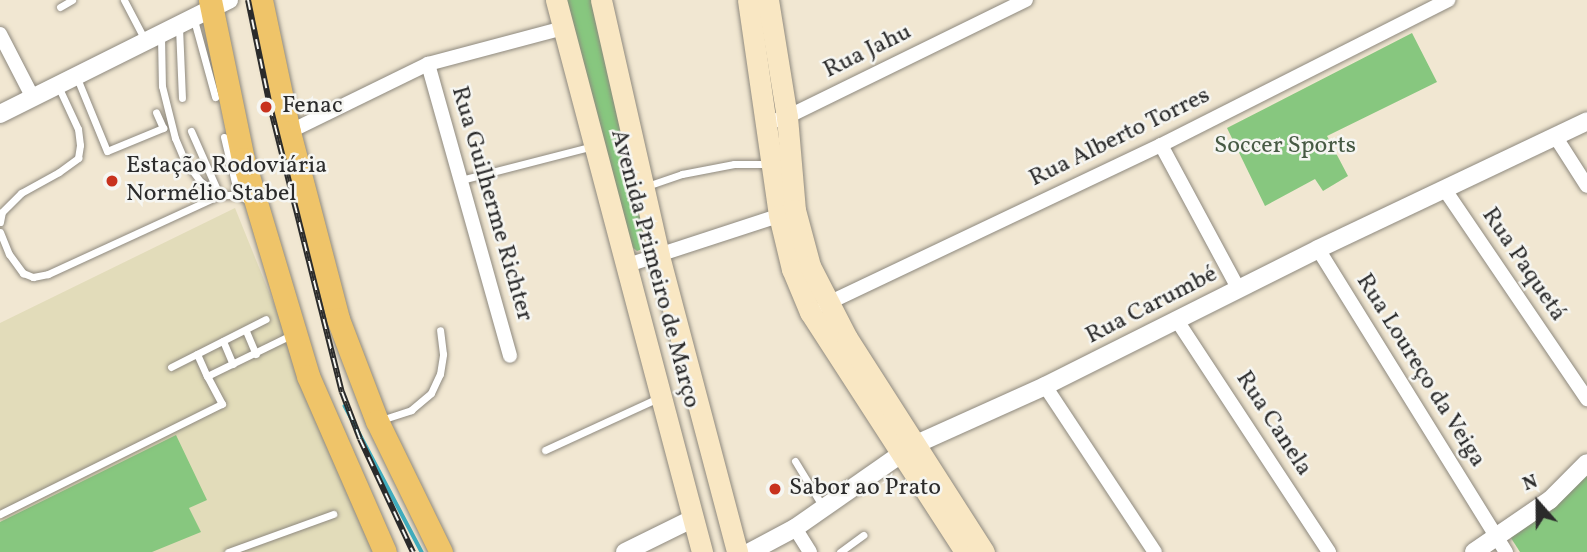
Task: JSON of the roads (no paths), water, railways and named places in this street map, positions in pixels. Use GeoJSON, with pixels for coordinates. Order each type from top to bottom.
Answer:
{"type":"FeatureCollection","features":[{"type":"Feature","properties":{"kind":"main road"},"geometry":{"type":"LineString","coordinates":[[261,0],[289,132],[338,319],[377,421],[441,552]]}},
{"type":"Feature","properties":{"kind":"main road","name":"Avenida Primeiro de Março"},"geometry":{"type":"LineString","coordinates":[[556,0],[703,551]]}},
{"type":"Feature","properties":{"kind":"main road","name":"Avenida Primeiro de Março"},"geometry":{"type":"LineString","coordinates":[[601,0],[659,256],[737,552]]}},
{"type":"Feature","properties":{"kind":"main road"},"geometry":{"type":"LineString","coordinates":[[748,0],[777,120]]}},
{"type":"Feature","properties":{"kind":"main road"},"geometry":{"type":"LineString","coordinates":[[768,0],[787,213],[810,266],[819,307],[907,449],[965,552]]}},
{"type":"Feature","properties":{"kind":"main road"},"geometry":{"type":"LineString","coordinates":[[205,11],[243,159],[247,200],[297,332],[308,376],[385,552]]}},
{"type":"Feature","properties":{"kind":"main road"},"geometry":{"type":"LineString","coordinates":[[675,452],[707,443]]}},
{"type":"Feature","properties":{"kind":"main road"},"geometry":{"type":"LineString","coordinates":[[907,449],[984,552]]}},
{"type":"Feature","properties":{"kind":"street","name":"Rua Jahu"},"geometry":{"type":"LineString","coordinates":[[777,120],[1026,0]]}},
{"type":"Feature","properties":{"kind":"street","name":"Rua Alberto Torres"},"geometry":{"type":"LineString","coordinates":[[819,307],[1161,145],[1448,0]]}},
{"type":"Feature","properties":{"kind":"street"},"geometry":{"type":"LineString","coordinates":[[0,114],[154,39],[205,11]]}},
{"type":"Feature","properties":{"kind":"street"},"geometry":{"type":"LineString","coordinates":[[289,132],[428,64],[564,28]]}},
{"type":"Feature","properties":{"kind":"street"},"geometry":{"type":"LineString","coordinates":[[0,34],[33,98]]}},
{"type":"Feature","properties":{"kind":"street","name":"Rua Guilherme Richter"},"geometry":{"type":"LineString","coordinates":[[428,64],[510,356]]}},
{"type":"Feature","properties":{"kind":"street","name":"Rua Carumbé"},"geometry":{"type":"LineString","coordinates":[[750,552],[795,528],[907,449],[1178,322],[1318,249],[1587,121]]}},
{"type":"Feature","properties":{"kind":"street"},"geometry":{"type":"LineString","coordinates":[[1555,136],[1587,186]]}},
{"type":"Feature","properties":{"kind":"street"},"geometry":{"type":"LineString","coordinates":[[1161,145],[1239,290]]}},
{"type":"Feature","properties":{"kind":"street","name":"Rua Paquetá"},"geometry":{"type":"LineString","coordinates":[[1445,190],[1587,399]]}},
{"type":"Feature","properties":{"kind":"street"},"geometry":{"type":"LineString","coordinates":[[625,266],[787,213]]}},
{"type":"Feature","properties":{"kind":"street","name":"Rua Loureço da Veiga"},"geometry":{"type":"LineString","coordinates":[[1318,249],[1502,545]]}},
{"type":"Feature","properties":{"kind":"street","name":"Rua Canela"},"geometry":{"type":"LineString","coordinates":[[1178,322],[1329,552]]}},
{"type":"Feature","properties":{"kind":"street"},"geometry":{"type":"LineString","coordinates":[[1045,386],[1155,552]]}},
{"type":"Feature","properties":{"kind":"street"},"geometry":{"type":"LineString","coordinates":[[1474,552],[1502,545],[1587,463]]}},
{"type":"Feature","properties":{"kind":"street"},"geometry":{"type":"LineString","coordinates":[[625,552],[694,518]]}},
{"type":"Feature","properties":{"kind":"street"},"geometry":{"type":"LineString","coordinates":[[795,528],[810,552]]}},
{"type":"Feature","properties":{"kind":"lane"},"geometry":{"type":"LineString","coordinates":[[60,7],[72,0]]}},
{"type":"Feature","properties":{"kind":"lane"},"geometry":{"type":"LineString","coordinates":[[124,0],[154,39],[175,138],[185,161],[201,182],[220,195],[247,200]]}},
{"type":"Feature","properties":{"kind":"lane"},"geometry":{"type":"LineString","coordinates":[[182,97],[205,11]]}},
{"type":"Feature","properties":{"kind":"lane"},"geometry":{"type":"LineString","coordinates":[[205,11],[215,97]]}},
{"type":"Feature","properties":{"kind":"lane"},"geometry":{"type":"LineString","coordinates":[[76,77],[107,151],[163,128],[156,112]]}},
{"type":"Feature","properties":{"kind":"lane"},"geometry":{"type":"LineString","coordinates":[[0,222],[2,212],[22,193],[60,172],[78,158],[78,129],[58,86]]}},
{"type":"Feature","properties":{"kind":"lane"},"geometry":{"type":"LineString","coordinates":[[191,131],[220,195]]}},
{"type":"Feature","properties":{"kind":"lane"},"geometry":{"type":"LineString","coordinates":[[224,137],[247,200]]}},
{"type":"Feature","properties":{"kind":"lane"},"geometry":{"type":"LineString","coordinates":[[461,180],[594,146]]}},
{"type":"Feature","properties":{"kind":"lane"},"geometry":{"type":"LineString","coordinates":[[644,187],[682,174],[734,164],[781,162]]}},
{"type":"Feature","properties":{"kind":"lane"},"geometry":{"type":"LineString","coordinates":[[0,232],[9,254],[23,273],[33,277],[48,274],[220,195]]}},
{"type":"Feature","properties":{"kind":"lane"},"geometry":{"type":"LineString","coordinates":[[171,367],[266,319]]}},
{"type":"Feature","properties":{"kind":"lane"},"geometry":{"type":"LineString","coordinates":[[377,421],[411,410],[431,393],[441,364],[440,330]]}},
{"type":"Feature","properties":{"kind":"lane"},"geometry":{"type":"LineString","coordinates":[[246,331],[256,354]]}},
{"type":"Feature","properties":{"kind":"lane"},"geometry":{"type":"LineString","coordinates":[[207,376],[297,332]]}},
{"type":"Feature","properties":{"kind":"lane"},"geometry":{"type":"LineString","coordinates":[[223,341],[233,363]]}},
{"type":"Feature","properties":{"kind":"lane"},"geometry":{"type":"LineString","coordinates":[[0,514],[222,404],[197,354]]}},
{"type":"Feature","properties":{"kind":"lane"},"geometry":{"type":"LineString","coordinates":[[545,450],[660,397]]}},
{"type":"Feature","properties":{"kind":"lane"},"geometry":{"type":"LineString","coordinates":[[795,461],[824,508]]}},
{"type":"Feature","properties":{"kind":"lane"},"geometry":{"type":"LineString","coordinates":[[228,552],[333,514]]}},
{"type":"Feature","properties":{"kind":"lane"},"geometry":{"type":"LineString","coordinates":[[840,552],[863,534]]}},
{"type":"Feature","properties":{"kind":"waterway"},"geometry":{"type":"LineString","coordinates":[[345,406],[422,552]]}},
{"type":"Feature","properties":{"kind":"railway"},"geometry":{"type":"LineString","coordinates":[[248,0],[270,106],[342,392],[360,439],[413,552]]}},
{"type":"Feature","properties":{"kind":"place","name":"Fenac"},"geometry":{"type":"Point","coordinates":[266,107]}},
{"type":"Feature","properties":{"kind":"place","name":"Estação Rodoviária Normélio Stabel"},"geometry":{"type":"Point","coordinates":[112,181]}},
{"type":"Feature","properties":{"kind":"place","name":"Sabor ao Prato"},"geometry":{"type":"Point","coordinates":[775,489]}},
{"type":"Feature","properties":{"kind":"park label","name":"Soccer Sports"},"geometry":{"type":"Point","coordinates":[1285,147]}}]}
